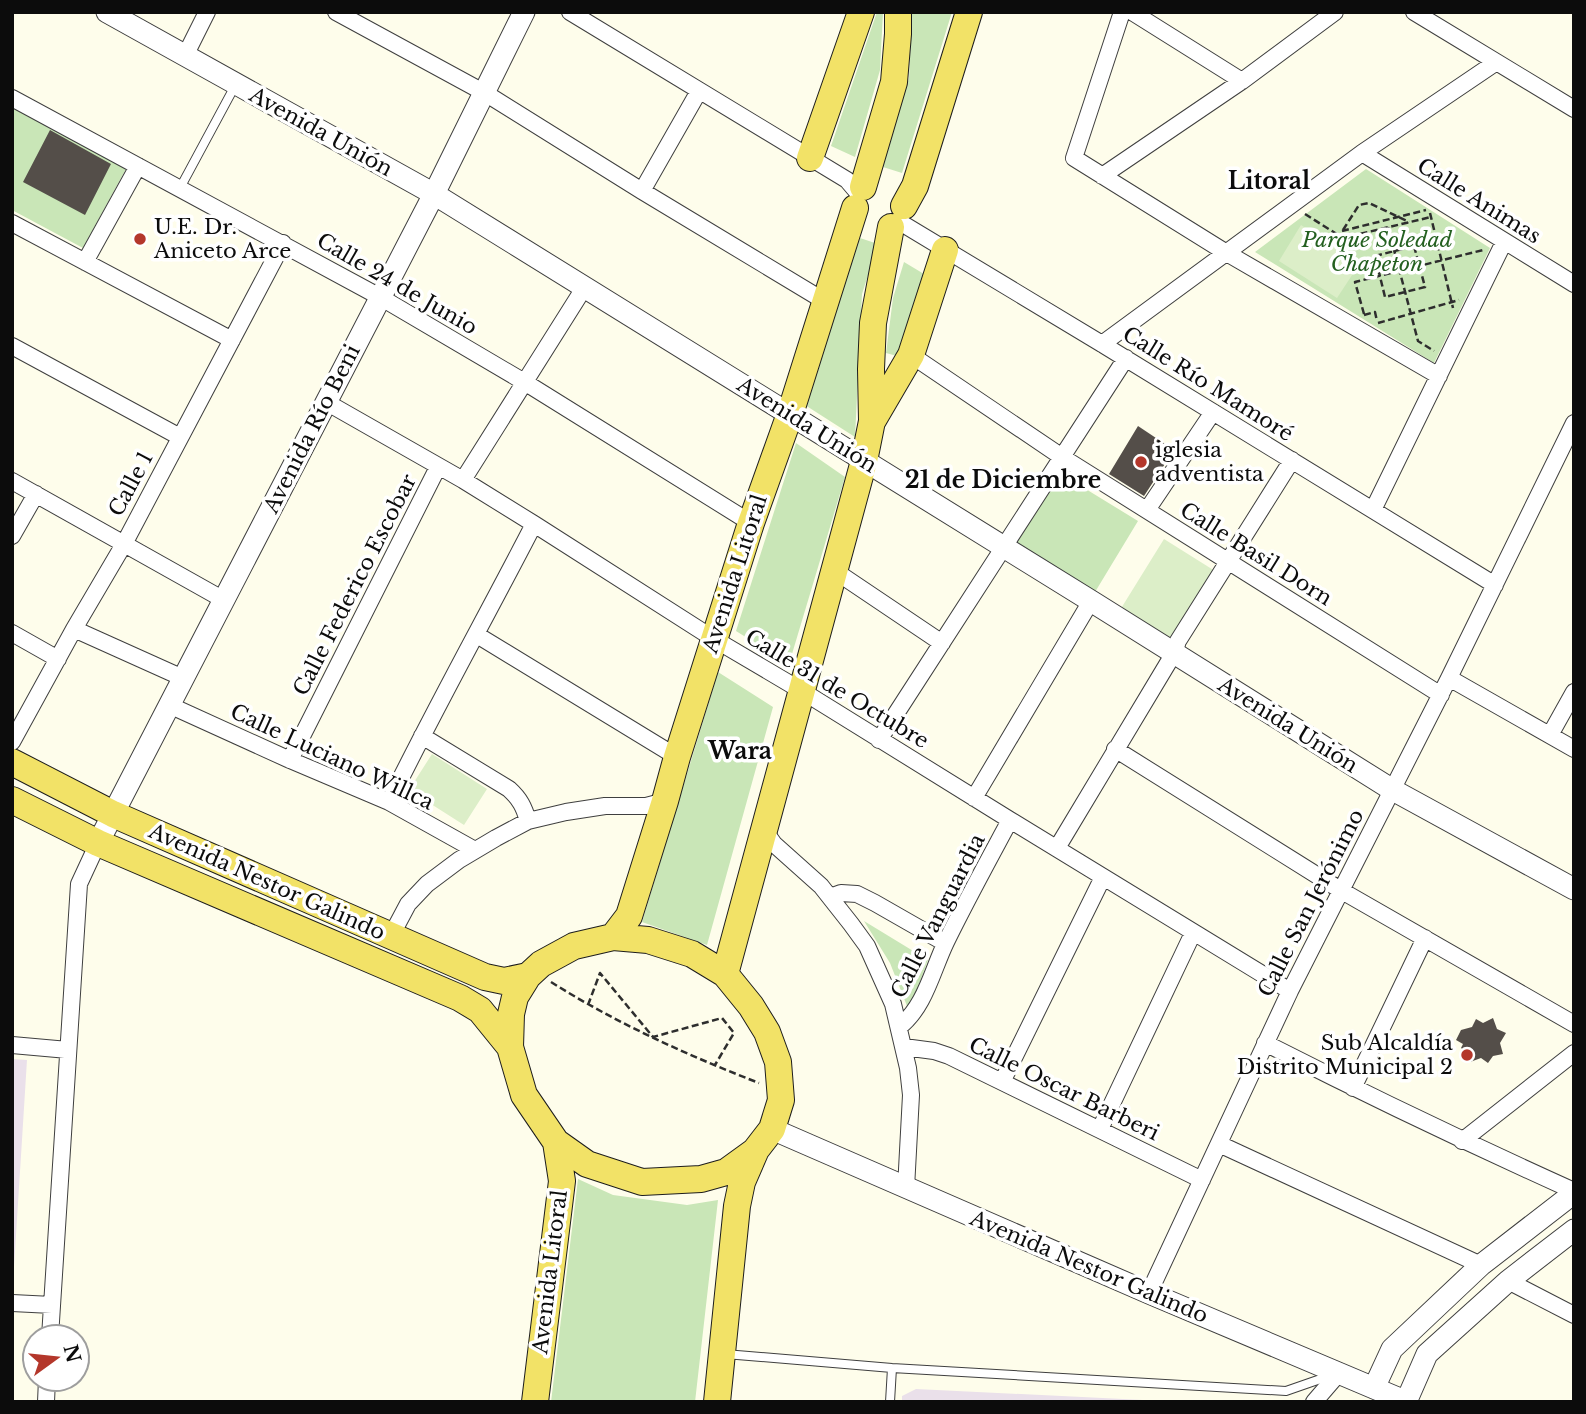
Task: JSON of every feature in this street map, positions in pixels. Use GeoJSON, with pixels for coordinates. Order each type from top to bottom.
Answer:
{"type":"FeatureCollection","features":[{"type":"Feature","properties":{"kind":"main road","name":"Avenida Litoral"},"geometry":{"type":"LineString","coordinates":[[613,937],[629,916],[751,523],[790,414],[859,196],[894,82],[898,12]]}},
{"type":"Feature","properties":{"kind":"main road"},"geometry":{"type":"LineString","coordinates":[[725,974],[873,421],[873,323],[898,218],[903,198],[899,191],[886,182],[878,181],[870,183],[859,196],[858,216],[869,227],[877,230],[898,218],[915,186],[969,12]]}},
{"type":"Feature","properties":{"kind":"main road"},"geometry":{"type":"LineString","coordinates":[[810,158],[857,14]]}},
{"type":"Feature","properties":{"kind":"main road"},"geometry":{"type":"LineString","coordinates":[[873,421],[911,355],[945,250]]}},
{"type":"Feature","properties":{"kind":"main road","name":"Avenida Nestor Galindo"},"geometry":{"type":"LineString","coordinates":[[12,762],[113,814],[485,977],[504,981],[531,974]]}},
{"type":"Feature","properties":{"kind":"main road","name":"Avenida Nestor Galindo"},"geometry":{"type":"LineString","coordinates":[[12,800],[98,844],[460,998],[480,1010],[510,1047]]}},
{"type":"Feature","properties":{"kind":"main road"},"geometry":{"type":"LineString","coordinates":[[717,1402],[737,1206],[742,1182],[755,1151],[772,1129],[781,1100],[778,1062],[766,1032],[751,1006],[725,974],[692,954],[648,940],[613,937],[574,946],[541,964],[531,974],[515,997],[511,1014],[510,1047],[524,1095],[556,1142],[587,1164],[642,1182],[714,1176],[726,1172],[755,1151]]}},
{"type":"Feature","properties":{"kind":"main road","name":"Avenida Litoral"},"geometry":{"type":"LineString","coordinates":[[535,1402],[562,1181],[556,1142]]}},
{"type":"Feature","properties":{"kind":"street","name":"Avenida Unión"},"geometry":{"type":"LineString","coordinates":[[107,12],[434,194],[1391,789],[1574,889]]}},
{"type":"Feature","properties":{"kind":"street"},"geometry":{"type":"LineString","coordinates":[[185,56],[207,12]]}},
{"type":"Feature","properties":{"kind":"street"},"geometry":{"type":"LineString","coordinates":[[336,12],[485,93],[826,302]]}},
{"type":"Feature","properties":{"kind":"street","name":"Avenida Río Beni"},"geometry":{"type":"LineString","coordinates":[[98,844],[434,194],[524,12]]}},
{"type":"Feature","properties":{"kind":"street"},"geometry":{"type":"LineString","coordinates":[[570,12],[847,180],[859,196]]}},
{"type":"Feature","properties":{"kind":"street"},"geometry":{"type":"LineString","coordinates":[[1122,12],[1074,158],[1225,252],[1439,376]]}},
{"type":"Feature","properties":{"kind":"street"},"geometry":{"type":"LineString","coordinates":[[1132,12],[1242,81]]}},
{"type":"Feature","properties":{"kind":"street"},"geometry":{"type":"LineString","coordinates":[[1102,176],[1242,81],[1335,12]]}},
{"type":"Feature","properties":{"kind":"street"},"geometry":{"type":"LineString","coordinates":[[1415,12],[1574,109]]}},
{"type":"Feature","properties":{"kind":"street"},"geometry":{"type":"LineString","coordinates":[[1102,344],[1362,153],[1495,63]]}},
{"type":"Feature","properties":{"kind":"street"},"geometry":{"type":"LineString","coordinates":[[642,191],[699,91]]}},
{"type":"Feature","properties":{"kind":"street","name":"Calle 24 de Junio"},"geometry":{"type":"LineString","coordinates":[[12,98],[380,297],[526,383],[751,523]]}},
{"type":"Feature","properties":{"kind":"street","name":"Calle Animas"},"geometry":{"type":"LineString","coordinates":[[1362,153],[1497,245],[1574,284]]}},
{"type":"Feature","properties":{"kind":"street"},"geometry":{"type":"LineString","coordinates":[[85,262],[138,166]]}},
{"type":"Feature","properties":{"kind":"street","name":"Calle Río Mamoré"},"geometry":{"type":"LineString","coordinates":[[898,218],[945,250],[1495,585]]}},
{"type":"Feature","properties":{"kind":"street"},"geometry":{"type":"LineString","coordinates":[[12,223],[232,340]]}},
{"type":"Feature","properties":{"kind":"street","name":"Calle 1"},"geometry":{"type":"LineString","coordinates":[[12,743],[124,544],[283,243]]}},
{"type":"Feature","properties":{"kind":"street"},"geometry":{"type":"LineString","coordinates":[[1373,510],[1439,376],[1497,245]]}},
{"type":"Feature","properties":{"kind":"street"},"geometry":{"type":"LineString","coordinates":[[463,480],[584,288]]}},
{"type":"Feature","properties":{"kind":"street"},"geometry":{"type":"LineString","coordinates":[[12,346],[180,437]]}},
{"type":"Feature","properties":{"kind":"street","name":"Calle Basil Dorn"},"geometry":{"type":"LineString","coordinates":[[911,355],[1062,457],[1441,695]]}},
{"type":"Feature","properties":{"kind":"street"},"geometry":{"type":"LineString","coordinates":[[879,740],[1126,358]]}},
{"type":"Feature","properties":{"kind":"street","name":"Calle 31 de Octubre"},"geometry":{"type":"LineString","coordinates":[[326,402],[463,480],[714,639],[1290,991]]}},
{"type":"Feature","properties":{"kind":"street"},"geometry":{"type":"LineString","coordinates":[[1147,510],[1213,412]]}},
{"type":"Feature","properties":{"kind":"street","name":"Calle San Jerónimo"},"geometry":{"type":"LineString","coordinates":[[1149,1293],[1290,991],[1441,695],[1574,423]]}},
{"type":"Feature","properties":{"kind":"street"},"geometry":{"type":"LineString","coordinates":[[1057,848],[1174,653],[1178,641],[1292,460]]}},
{"type":"Feature","properties":{"kind":"street","name":"Calle Federico Escobar"},"geometry":{"type":"LineString","coordinates":[[290,760],[438,467]]}},
{"type":"Feature","properties":{"kind":"street"},"geometry":{"type":"LineString","coordinates":[[12,481],[223,600]]}},
{"type":"Feature","properties":{"kind":"street"},"geometry":{"type":"LineString","coordinates":[[12,536],[36,494]]}},
{"type":"Feature","properties":{"kind":"street"},"geometry":{"type":"LineString","coordinates":[[389,802],[534,524]]}},
{"type":"Feature","properties":{"kind":"street"},"geometry":{"type":"LineString","coordinates":[[835,570],[942,643]]}},
{"type":"Feature","properties":{"kind":"street"},"geometry":{"type":"LineString","coordinates":[[974,798],[1091,601]]}},
{"type":"Feature","properties":{"kind":"street"},"geometry":{"type":"LineString","coordinates":[[74,629],[183,678]]}},
{"type":"Feature","properties":{"kind":"street"},"geometry":{"type":"LineString","coordinates":[[12,633],[58,659]]}},
{"type":"Feature","properties":{"kind":"street"},"geometry":{"type":"LineString","coordinates":[[477,635],[677,757]]}},
{"type":"Feature","properties":{"kind":"street"},"geometry":{"type":"LineString","coordinates":[[1449,678],[1574,749]]}},
{"type":"Feature","properties":{"kind":"street"},"geometry":{"type":"LineString","coordinates":[[1550,735],[1574,692]]}},
{"type":"Feature","properties":{"kind":"street","name":"Calle Luciano Willca"},"geometry":{"type":"LineString","coordinates":[[169,705],[389,802],[475,850]]}},
{"type":"Feature","properties":{"kind":"street"},"geometry":{"type":"LineString","coordinates":[[422,736],[509,789],[524,806],[528,821]]}},
{"type":"Feature","properties":{"kind":"street"},"geometry":{"type":"LineString","coordinates":[[1115,749],[1342,891],[1574,1024]]}},
{"type":"Feature","properties":{"kind":"street"},"geometry":{"type":"LineString","coordinates":[[391,936],[408,904],[427,884],[475,850],[528,821],[605,806],[646,806],[665,801]]}},
{"type":"Feature","properties":{"kind":"street","name":"Calle Vanguardia"},"geometry":{"type":"LineString","coordinates":[[899,1027],[917,1009],[945,943],[1010,820]]}},
{"type":"Feature","properties":{"kind":"street"},"geometry":{"type":"LineString","coordinates":[[764,830],[774,844],[821,886],[867,946],[893,1004],[904,1047],[911,1095],[906,1188]]}},
{"type":"Feature","properties":{"kind":"street"},"geometry":{"type":"LineString","coordinates":[[51,1323],[79,884],[98,844]]}},
{"type":"Feature","properties":{"kind":"street"},"geometry":{"type":"LineString","coordinates":[[1002,1082],[1103,877]]}},
{"type":"Feature","properties":{"kind":"street"},"geometry":{"type":"LineString","coordinates":[[830,897],[842,893],[857,894],[945,943]]}},
{"type":"Feature","properties":{"kind":"street"},"geometry":{"type":"LineString","coordinates":[[1100,1129],[1193,933]]}},
{"type":"Feature","properties":{"kind":"street"},"geometry":{"type":"LineString","coordinates":[[1353,1088],[1425,938]]}},
{"type":"Feature","properties":{"kind":"street"},"geometry":{"type":"LineString","coordinates":[[1265,1043],[1462,1141],[1574,1192],[1480,1265],[1392,1349],[1373,1395]]}},
{"type":"Feature","properties":{"kind":"street"},"geometry":{"type":"LineString","coordinates":[[12,1045],[68,1050]]}},
{"type":"Feature","properties":{"kind":"street","name":"Calle Oscar Barberi"},"geometry":{"type":"LineString","coordinates":[[904,1047],[949,1056],[1202,1180]]}},
{"type":"Feature","properties":{"kind":"street"},"geometry":{"type":"LineString","coordinates":[[1462,1141],[1574,1053]]}},
{"type":"Feature","properties":{"kind":"street","name":"Avenida Nestor Galindo"},"geometry":{"type":"LineString","coordinates":[[772,1129],[1339,1373],[1373,1395],[1407,1402]]}},
{"type":"Feature","properties":{"kind":"street"},"geometry":{"type":"LineString","coordinates":[[1219,1144],[1480,1265]]}},
{"type":"Feature","properties":{"kind":"street"},"geometry":{"type":"LineString","coordinates":[[1407,1402],[1427,1353],[1508,1281],[1574,1230]]}},
{"type":"Feature","properties":{"kind":"street"},"geometry":{"type":"LineString","coordinates":[[1508,1281],[1574,1315]]}},
{"type":"Feature","properties":{"kind":"street"},"geometry":{"type":"LineString","coordinates":[[12,1303],[52,1305]]}},
{"type":"Feature","properties":{"kind":"street"},"geometry":{"type":"LineString","coordinates":[[1314,1402],[1339,1373]]}},
{"type":"Feature","properties":{"kind":"lane"},"geometry":{"type":"LineString","coordinates":[[180,188],[236,84]]}},
{"type":"Feature","properties":{"kind":"lane"},"geometry":{"type":"LineString","coordinates":[[722,1354],[892,1368],[1286,1391],[1339,1373]]}},
{"type":"Feature","properties":{"kind":"lane"},"geometry":{"type":"LineString","coordinates":[[890,1402],[892,1368]]}},
{"type":"Feature","properties":{"kind":"path"},"geometry":{"type":"LineString","coordinates":[[1339,236],[1359,205],[1369,203],[1409,222]]}},
{"type":"Feature","properties":{"kind":"path"},"geometry":{"type":"LineString","coordinates":[[1342,231],[1429,209],[1454,310]]}},
{"type":"Feature","properties":{"kind":"path"},"geometry":{"type":"LineString","coordinates":[[1305,215],[1343,238],[1431,217]]}},
{"type":"Feature","properties":{"kind":"path"},"geometry":{"type":"LineString","coordinates":[[1388,227],[1418,341],[1439,353]]}},
{"type":"Feature","properties":{"kind":"path"},"geometry":{"type":"LineString","coordinates":[[1364,315],[1355,282],[1497,245]]}},
{"type":"Feature","properties":{"kind":"path"},"geometry":{"type":"LineString","coordinates":[[1414,246],[1424,287],[1385,298],[1375,257],[1394,251],[1414,246]]}},
{"type":"Feature","properties":{"kind":"path"},"geometry":{"type":"LineString","coordinates":[[1378,323],[1465,298]]}},
{"type":"Feature","properties":{"kind":"path"},"geometry":{"type":"LineString","coordinates":[[1359,317],[1375,312],[1379,329]]}},
{"type":"Feature","properties":{"kind":"path"},"geometry":{"type":"LineString","coordinates":[[1411,340],[1416,333]]}},
{"type":"Feature","properties":{"kind":"path"},"geometry":{"type":"LineString","coordinates":[[588,1005],[600,973],[653,1037]]}},
{"type":"Feature","properties":{"kind":"path"},"geometry":{"type":"LineString","coordinates":[[531,974],[653,1037],[781,1092]]}},
{"type":"Feature","properties":{"kind":"path"},"geometry":{"type":"LineString","coordinates":[[653,1037],[722,1018],[734,1033],[715,1065]]}},
{"type":"Feature","properties":{"kind":"shaded area"},"geometry":{"type":"Polygon","coordinates":[[[12,1059],[27,1060],[13,1283],[12,1283],[12,1059]]]}},
{"type":"Feature","properties":{"kind":"shaded area"},"geometry":{"type":"Polygon","coordinates":[[[916,1389],[1184,1402],[902,1402],[902,1396],[916,1389]]]}},
{"type":"Feature","properties":{"kind":"green space"},"geometry":{"type":"Polygon","coordinates":[[[877,12],[883,12],[880,70],[855,157],[831,146],[877,12]]]}},
{"type":"Feature","properties":{"kind":"green space"},"geometry":{"type":"Polygon","coordinates":[[[912,12],[952,12],[902,173],[883,167],[909,78],[912,12]]]}},
{"type":"Feature","properties":{"kind":"green space"},"geometry":{"type":"Polygon","coordinates":[[[12,103],[127,167],[83,248],[12,210],[12,103]]]}},
{"type":"Feature","properties":{"kind":"green space","name":"Parque Soledad Chapeton"},"geometry":{"type":"Polygon","coordinates":[[[1366,169],[1490,248],[1434,363],[1255,252],[1366,169]]]}},
{"type":"Feature","properties":{"kind":"green space"},"geometry":{"type":"Polygon","coordinates":[[[1301,225],[1360,263],[1337,298],[1279,261],[1301,225]]]}},
{"type":"Feature","properties":{"kind":"green space"},"geometry":{"type":"Polygon","coordinates":[[[860,238],[878,244],[862,294],[855,437],[805,405],[860,238]]]}},
{"type":"Feature","properties":{"kind":"green space"},"geometry":{"type":"Polygon","coordinates":[[[904,262],[924,274],[897,356],[886,353],[893,298],[904,262]]]}},
{"type":"Feature","properties":{"kind":"green space"},"geometry":{"type":"Polygon","coordinates":[[[796,443],[845,477],[789,664],[736,631],[796,443]]]}},
{"type":"Feature","properties":{"kind":"green space"},"geometry":{"type":"Polygon","coordinates":[[[1058,472],[1138,521],[1092,597],[1012,549],[1058,472]]]}},
{"type":"Feature","properties":{"kind":"green space"},"geometry":{"type":"Polygon","coordinates":[[[1164,539],[1215,571],[1171,643],[1120,610],[1164,539]]]}},
{"type":"Feature","properties":{"kind":"green space"},"geometry":{"type":"Polygon","coordinates":[[[718,672],[773,707],[707,945],[642,922],[718,672]]]}},
{"type":"Feature","properties":{"kind":"green space"},"geometry":{"type":"Polygon","coordinates":[[[432,754],[487,789],[464,825],[409,790],[432,754]]]}},
{"type":"Feature","properties":{"kind":"green space"},"geometry":{"type":"Polygon","coordinates":[[[864,921],[928,960],[909,1011],[890,963],[864,921]]]}},
{"type":"Feature","properties":{"kind":"green space"},"geometry":{"type":"Polygon","coordinates":[[[578,1179],[613,1195],[687,1205],[718,1200],[695,1402],[551,1402],[578,1179]]]}},
{"type":"Feature","properties":{"kind":"building"},"geometry":{"type":"Polygon","coordinates":[[[50,130],[111,164],[85,215],[23,182],[50,130]]]}},
{"type":"Feature","properties":{"kind":"building","name":"iglesia adventista"},"geometry":{"type":"Polygon","coordinates":[[[1138,426],[1174,450],[1144,496],[1109,474],[1138,426]]]}},
{"type":"Feature","properties":{"kind":"building"},"geometry":{"type":"Polygon","coordinates":[[[1493,1018],[1497,1029],[1506,1033],[1500,1043],[1503,1054],[1493,1056],[1488,1063],[1481,1058],[1470,1062],[1468,1053],[1461,1048],[1463,1044],[1456,1040],[1461,1030],[1472,1027],[1476,1019],[1483,1023],[1493,1018]]]}},
{"type":"Feature","properties":{"kind":"place","name":"U.E. Dr. Aniceto Arce"},"geometry":{"type":"Point","coordinates":[140,239]}},
{"type":"Feature","properties":{"kind":"place","name":"iglesia adventista"},"geometry":{"type":"Point","coordinates":[1141,462]}},
{"type":"Feature","properties":{"kind":"place","name":"Sub Alcaldía Distrito Municipal 2"},"geometry":{"type":"Point","coordinates":[1467,1055]}},
{"type":"Feature","properties":{"kind":"district","name":"Litoral"},"geometry":{"type":"Point","coordinates":[1269,181]}},
{"type":"Feature","properties":{"kind":"district","name":"21 de Diciembre"},"geometry":{"type":"Point","coordinates":[1003,480]}},
{"type":"Feature","properties":{"kind":"district","name":"Wara"},"geometry":{"type":"Point","coordinates":[740,751]}}]}
